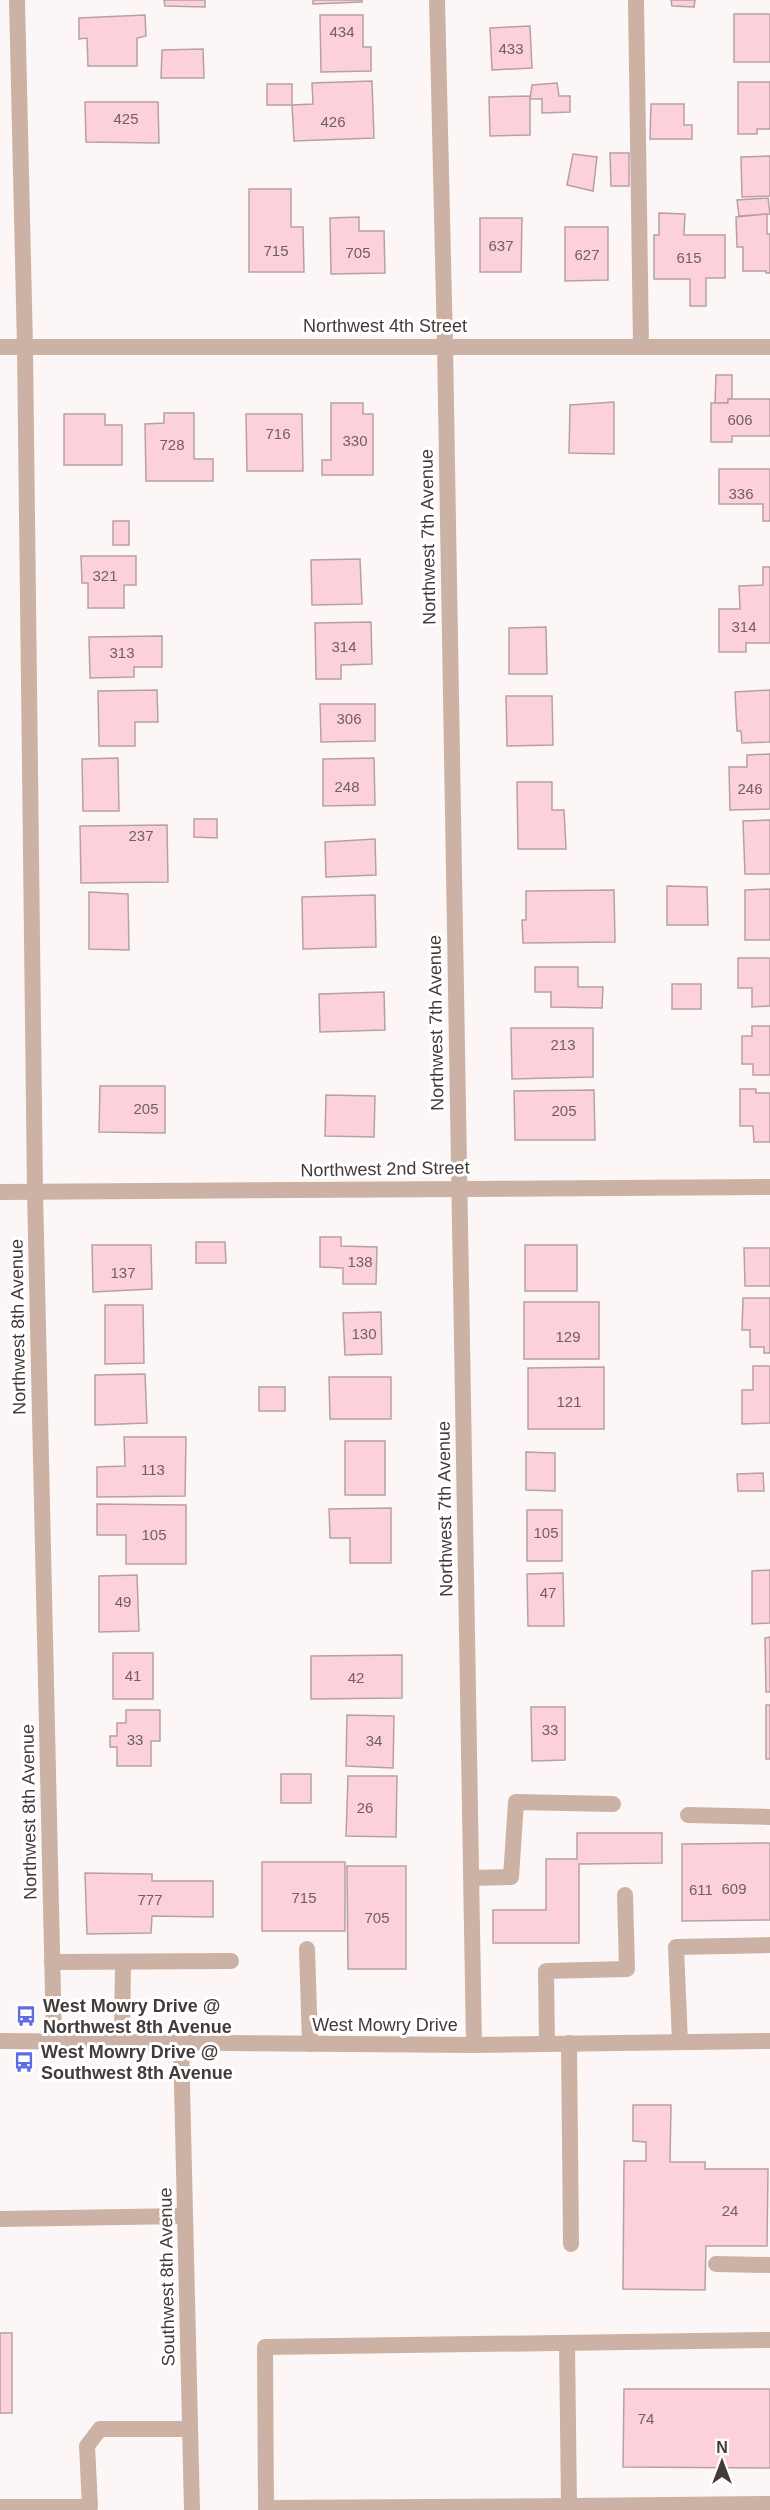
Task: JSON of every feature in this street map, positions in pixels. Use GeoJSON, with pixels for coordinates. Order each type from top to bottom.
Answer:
{"type":"FeatureCollection","features":[{"type":"Feature","properties":{"kind":"street","name":"Northwest 8th Avenue"},"geometry":{"type":"LineString","coordinates":[[17,0],[25,347],[35,1192],[54,2040]]}},
{"type":"Feature","properties":{"kind":"street","name":"Northwest 7th Avenue"},"geometry":{"type":"LineString","coordinates":[[437,0],[474,2044]]}},
{"type":"Feature","properties":{"kind":"street"},"geometry":{"type":"LineString","coordinates":[[636,0],[641,346]]}},
{"type":"Feature","properties":{"kind":"street","name":"Northwest 4th Street"},"geometry":{"type":"LineString","coordinates":[[0,347],[445,345],[770,347]]}},
{"type":"Feature","properties":{"kind":"street","name":"Northwest 2nd Street"},"geometry":{"type":"LineString","coordinates":[[0,1192],[770,1186]]}},
{"type":"Feature","properties":{"kind":"street"},"geometry":{"type":"LineString","coordinates":[[472,1878],[511,1877],[516,1802],[613,1804]]}},
{"type":"Feature","properties":{"kind":"street"},"geometry":{"type":"LineString","coordinates":[[688,1815],[770,1817]]}},
{"type":"Feature","properties":{"kind":"street"},"geometry":{"type":"LineString","coordinates":[[547,2044],[546,1971],[627,1969],[625,1895]]}},
{"type":"Feature","properties":{"kind":"street"},"geometry":{"type":"LineString","coordinates":[[680,2042],[676,1947],[770,1945]]}},
{"type":"Feature","properties":{"kind":"street"},"geometry":{"type":"LineString","coordinates":[[307,1949],[310,2044]]}},
{"type":"Feature","properties":{"kind":"street"},"geometry":{"type":"LineString","coordinates":[[52,1962],[231,1961]]}},
{"type":"Feature","properties":{"kind":"street"},"geometry":{"type":"LineString","coordinates":[[122,2042],[123,1962]]}},
{"type":"Feature","properties":{"kind":"street","name":"West Mowry Drive"},"geometry":{"type":"LineString","coordinates":[[0,2041],[547,2044],[770,2041]]}},
{"type":"Feature","properties":{"kind":"street","name":"Southwest 8th Avenue"},"geometry":{"type":"LineString","coordinates":[[181,2043],[192,2510]]}},
{"type":"Feature","properties":{"kind":"street"},"geometry":{"type":"LineString","coordinates":[[569,2043],[570,2244]]}},
{"type":"Feature","properties":{"kind":"street"},"geometry":{"type":"LineString","coordinates":[[0,2219],[185,2216]]}},
{"type":"Feature","properties":{"kind":"street"},"geometry":{"type":"LineString","coordinates":[[716,2264],[770,2265]]}},
{"type":"Feature","properties":{"kind":"street"},"geometry":{"type":"LineString","coordinates":[[770,2340],[265,2347],[266,2508],[569,2508],[770,2504]]}},
{"type":"Feature","properties":{"kind":"street"},"geometry":{"type":"LineString","coordinates":[[567,2343],[569,2508]]}},
{"type":"Feature","properties":{"kind":"street"},"geometry":{"type":"LineString","coordinates":[[0,2507],[90,2507],[87,2446],[100,2429],[190,2429]]}},
{"type":"Feature","properties":{"kind":"building"},"geometry":{"type":"Polygon","coordinates":[[[164,0],[205,0],[205,7],[165,6],[164,0]]]}},
{"type":"Feature","properties":{"kind":"building"},"geometry":{"type":"Polygon","coordinates":[[[313,0],[362,0],[362,2],[313,4],[313,0]]]}},
{"type":"Feature","properties":{"kind":"building"},"geometry":{"type":"Polygon","coordinates":[[[671,0],[695,0],[694,7],[672,6],[671,0]]]}},
{"type":"Feature","properties":{"kind":"building"},"geometry":{"type":"Polygon","coordinates":[[[734,14],[770,14],[770,62],[734,62],[734,14]]]}},
{"type":"Feature","properties":{"kind":"building"},"geometry":{"type":"Polygon","coordinates":[[[145,15],[146,36],[137,38],[137,66],[88,66],[87,38],[79,39],[79,18],[145,15]]]}},
{"type":"Feature","properties":{"kind":"building"},"geometry":{"type":"Polygon","coordinates":[[[320,15],[363,15],[363,47],[371,47],[371,71],[321,72],[320,15]]]}},
{"type":"Feature","properties":{"kind":"building"},"geometry":{"type":"Polygon","coordinates":[[[530,26],[532,68],[492,70],[490,28],[530,26]]]}},
{"type":"Feature","properties":{"kind":"building"},"geometry":{"type":"Polygon","coordinates":[[[203,49],[204,78],[161,78],[162,50],[203,49]]]}},
{"type":"Feature","properties":{"kind":"building"},"geometry":{"type":"Polygon","coordinates":[[[372,81],[374,138],[294,141],[292,105],[313,104],[312,83],[372,81]]]}},
{"type":"Feature","properties":{"kind":"building"},"geometry":{"type":"Polygon","coordinates":[[[738,82],[770,82],[770,129],[757,129],[757,134],[738,134],[738,82]]]}},
{"type":"Feature","properties":{"kind":"building"},"geometry":{"type":"Polygon","coordinates":[[[557,83],[559,96],[570,96],[570,112],[542,113],[542,99],[530,99],[532,85],[557,83]]]}},
{"type":"Feature","properties":{"kind":"building"},"geometry":{"type":"Polygon","coordinates":[[[267,84],[292,84],[292,105],[267,105],[267,84]]]}},
{"type":"Feature","properties":{"kind":"building"},"geometry":{"type":"Polygon","coordinates":[[[530,96],[530,135],[490,136],[489,97],[530,96]]]}},
{"type":"Feature","properties":{"kind":"building"},"geometry":{"type":"Polygon","coordinates":[[[85,102],[158,102],[159,143],[86,142],[85,102]]]}},
{"type":"Feature","properties":{"kind":"building"},"geometry":{"type":"Polygon","coordinates":[[[651,104],[684,104],[684,125],[692,125],[692,139],[650,139],[651,104]]]}},
{"type":"Feature","properties":{"kind":"building"},"geometry":{"type":"Polygon","coordinates":[[[610,153],[629,153],[629,186],[611,186],[610,153]]]}},
{"type":"Feature","properties":{"kind":"building"},"geometry":{"type":"Polygon","coordinates":[[[573,154],[597,157],[593,191],[567,185],[573,154]]]}},
{"type":"Feature","properties":{"kind":"building"},"geometry":{"type":"Polygon","coordinates":[[[770,156],[770,196],[742,197],[741,157],[770,156]]]}},
{"type":"Feature","properties":{"kind":"building"},"geometry":{"type":"Polygon","coordinates":[[[249,189],[291,189],[291,227],[303,227],[304,272],[249,272],[249,189]]]}},
{"type":"Feature","properties":{"kind":"building"},"geometry":{"type":"Polygon","coordinates":[[[768,198],[770,214],[739,216],[737,200],[768,198]]]}},
{"type":"Feature","properties":{"kind":"building"},"geometry":{"type":"Polygon","coordinates":[[[659,213],[685,214],[684,235],[725,235],[725,278],[706,278],[706,306],[690,306],[690,279],[654,279],[654,235],[659,235],[659,213]]]}},
{"type":"Feature","properties":{"kind":"building"},"geometry":{"type":"Polygon","coordinates":[[[767,214],[767,234],[770,234],[770,273],[743,271],[743,247],[737,247],[736,217],[767,214]]]}},
{"type":"Feature","properties":{"kind":"building"},"geometry":{"type":"Polygon","coordinates":[[[359,217],[359,231],[384,231],[385,273],[331,274],[330,218],[359,217]]]}},
{"type":"Feature","properties":{"kind":"building"},"geometry":{"type":"Polygon","coordinates":[[[480,218],[522,218],[521,272],[480,272],[480,218]]]}},
{"type":"Feature","properties":{"kind":"building"},"geometry":{"type":"Polygon","coordinates":[[[565,227],[608,227],[608,280],[565,281],[565,227]]]}},
{"type":"Feature","properties":{"kind":"building"},"geometry":{"type":"Polygon","coordinates":[[[716,375],[732,375],[732,399],[728,399],[728,403],[715,403],[716,375]]]}},
{"type":"Feature","properties":{"kind":"building"},"geometry":{"type":"Polygon","coordinates":[[[728,399],[770,399],[770,436],[732,436],[732,442],[711,442],[711,403],[728,403],[728,399]]]}},
{"type":"Feature","properties":{"kind":"building"},"geometry":{"type":"Polygon","coordinates":[[[614,402],[614,454],[569,453],[570,405],[614,402]]]}},
{"type":"Feature","properties":{"kind":"building"},"geometry":{"type":"Polygon","coordinates":[[[331,403],[363,403],[363,414],[373,414],[373,475],[322,475],[322,460],[331,460],[331,403]]]}},
{"type":"Feature","properties":{"kind":"building"},"geometry":{"type":"Polygon","coordinates":[[[164,413],[194,413],[194,459],[213,459],[213,481],[146,481],[145,424],[164,423],[164,413]]]}},
{"type":"Feature","properties":{"kind":"building"},"geometry":{"type":"Polygon","coordinates":[[[64,414],[105,414],[105,425],[122,425],[122,465],[64,465],[64,414]]]}},
{"type":"Feature","properties":{"kind":"building"},"geometry":{"type":"Polygon","coordinates":[[[246,414],[302,414],[303,471],[247,471],[246,414]]]}},
{"type":"Feature","properties":{"kind":"building"},"geometry":{"type":"Polygon","coordinates":[[[719,469],[770,469],[770,521],[763,521],[763,504],[719,504],[719,469]]]}},
{"type":"Feature","properties":{"kind":"building"},"geometry":{"type":"Polygon","coordinates":[[[113,521],[129,521],[129,545],[113,545],[113,521]]]}},
{"type":"Feature","properties":{"kind":"building"},"geometry":{"type":"Polygon","coordinates":[[[81,556],[136,556],[136,585],[124,585],[124,608],[88,608],[88,583],[82,583],[81,556]]]}},
{"type":"Feature","properties":{"kind":"building"},"geometry":{"type":"Polygon","coordinates":[[[360,559],[362,604],[312,605],[311,560],[360,559]]]}},
{"type":"Feature","properties":{"kind":"building"},"geometry":{"type":"Polygon","coordinates":[[[763,567],[770,567],[770,643],[746,643],[746,652],[719,652],[719,609],[740,609],[739,586],[763,585],[763,567]]]}},
{"type":"Feature","properties":{"kind":"building"},"geometry":{"type":"Polygon","coordinates":[[[371,622],[372,664],[341,665],[341,679],[316,679],[315,623],[371,622]]]}},
{"type":"Feature","properties":{"kind":"building"},"geometry":{"type":"Polygon","coordinates":[[[546,627],[547,674],[509,674],[509,628],[546,627]]]}},
{"type":"Feature","properties":{"kind":"building"},"geometry":{"type":"Polygon","coordinates":[[[162,636],[162,667],[134,667],[134,677],[90,678],[89,637],[162,636]]]}},
{"type":"Feature","properties":{"kind":"building"},"geometry":{"type":"Polygon","coordinates":[[[157,690],[158,722],[135,722],[135,746],[99,746],[98,691],[157,690]]]}},
{"type":"Feature","properties":{"kind":"building"},"geometry":{"type":"Polygon","coordinates":[[[770,690],[770,742],[742,743],[741,731],[737,731],[735,692],[770,690]]]}},
{"type":"Feature","properties":{"kind":"building"},"geometry":{"type":"Polygon","coordinates":[[[506,696],[552,696],[553,745],[507,746],[506,696]]]}},
{"type":"Feature","properties":{"kind":"building"},"geometry":{"type":"Polygon","coordinates":[[[320,704],[375,704],[375,741],[321,742],[320,704]]]}},
{"type":"Feature","properties":{"kind":"building"},"geometry":{"type":"Polygon","coordinates":[[[770,754],[770,809],[730,810],[729,767],[747,767],[747,755],[770,754]]]}},
{"type":"Feature","properties":{"kind":"building"},"geometry":{"type":"Polygon","coordinates":[[[118,758],[119,811],[83,811],[82,759],[118,758]]]}},
{"type":"Feature","properties":{"kind":"building"},"geometry":{"type":"Polygon","coordinates":[[[374,758],[375,805],[323,806],[323,759],[374,758]]]}},
{"type":"Feature","properties":{"kind":"building"},"geometry":{"type":"Polygon","coordinates":[[[517,782],[552,782],[552,810],[564,810],[566,849],[518,849],[517,782]]]}},
{"type":"Feature","properties":{"kind":"building"},"geometry":{"type":"Polygon","coordinates":[[[194,819],[217,819],[217,838],[194,837],[194,819]]]}},
{"type":"Feature","properties":{"kind":"building"},"geometry":{"type":"Polygon","coordinates":[[[770,820],[770,874],[745,874],[743,821],[770,820]]]}},
{"type":"Feature","properties":{"kind":"building"},"geometry":{"type":"Polygon","coordinates":[[[167,825],[168,882],[81,883],[80,826],[167,825]]]}},
{"type":"Feature","properties":{"kind":"building"},"geometry":{"type":"Polygon","coordinates":[[[375,839],[376,875],[326,877],[325,842],[375,839]]]}},
{"type":"Feature","properties":{"kind":"building"},"geometry":{"type":"Polygon","coordinates":[[[667,886],[707,887],[708,925],[667,925],[667,886]]]}},
{"type":"Feature","properties":{"kind":"building"},"geometry":{"type":"Polygon","coordinates":[[[770,889],[770,940],[745,940],[745,890],[770,889]]]}},
{"type":"Feature","properties":{"kind":"building"},"geometry":{"type":"Polygon","coordinates":[[[614,890],[615,942],[523,943],[522,920],[526,920],[526,891],[614,890]]]}},
{"type":"Feature","properties":{"kind":"building"},"geometry":{"type":"Polygon","coordinates":[[[89,892],[128,894],[129,950],[89,949],[89,892]]]}},
{"type":"Feature","properties":{"kind":"building"},"geometry":{"type":"Polygon","coordinates":[[[375,895],[376,947],[303,949],[302,897],[375,895]]]}},
{"type":"Feature","properties":{"kind":"building"},"geometry":{"type":"Polygon","coordinates":[[[738,958],[770,958],[770,1006],[752,1007],[752,988],[738,988],[738,958]]]}},
{"type":"Feature","properties":{"kind":"building"},"geometry":{"type":"Polygon","coordinates":[[[535,967],[578,967],[578,987],[603,987],[602,1008],[551,1007],[551,992],[535,992],[535,967]]]}},
{"type":"Feature","properties":{"kind":"building"},"geometry":{"type":"Polygon","coordinates":[[[672,984],[701,984],[701,1009],[672,1009],[672,984]]]}},
{"type":"Feature","properties":{"kind":"building"},"geometry":{"type":"Polygon","coordinates":[[[384,992],[385,1030],[320,1032],[319,994],[384,992]]]}},
{"type":"Feature","properties":{"kind":"building"},"geometry":{"type":"Polygon","coordinates":[[[752,1026],[770,1026],[770,1075],[753,1075],[753,1064],[742,1064],[742,1036],[752,1036],[752,1026]]]}},
{"type":"Feature","properties":{"kind":"building"},"geometry":{"type":"Polygon","coordinates":[[[511,1028],[593,1028],[593,1077],[512,1079],[511,1028]]]}},
{"type":"Feature","properties":{"kind":"building"},"geometry":{"type":"Polygon","coordinates":[[[100,1086],[165,1086],[165,1133],[99,1132],[100,1086]]]}},
{"type":"Feature","properties":{"kind":"building"},"geometry":{"type":"Polygon","coordinates":[[[740,1089],[756,1089],[756,1093],[770,1093],[770,1142],[754,1142],[753,1126],[740,1126],[740,1089]]]}},
{"type":"Feature","properties":{"kind":"building"},"geometry":{"type":"Polygon","coordinates":[[[594,1090],[595,1140],[515,1140],[514,1091],[594,1090]]]}},
{"type":"Feature","properties":{"kind":"building"},"geometry":{"type":"Polygon","coordinates":[[[326,1095],[375,1096],[374,1137],[325,1136],[326,1095]]]}},
{"type":"Feature","properties":{"kind":"building"},"geometry":{"type":"Polygon","coordinates":[[[320,1237],[341,1237],[341,1246],[377,1247],[376,1284],[343,1284],[343,1268],[320,1267],[320,1237]]]}},
{"type":"Feature","properties":{"kind":"building"},"geometry":{"type":"Polygon","coordinates":[[[196,1242],[225,1242],[226,1263],[196,1263],[196,1242]]]}},
{"type":"Feature","properties":{"kind":"building"},"geometry":{"type":"Polygon","coordinates":[[[92,1245],[151,1245],[152,1289],[93,1292],[92,1245]]]}},
{"type":"Feature","properties":{"kind":"building"},"geometry":{"type":"Polygon","coordinates":[[[525,1245],[577,1245],[577,1291],[525,1291],[525,1245]]]}},
{"type":"Feature","properties":{"kind":"building"},"geometry":{"type":"Polygon","coordinates":[[[744,1248],[770,1248],[770,1286],[745,1286],[744,1248]]]}},
{"type":"Feature","properties":{"kind":"building"},"geometry":{"type":"Polygon","coordinates":[[[743,1298],[770,1298],[770,1353],[764,1353],[764,1347],[750,1347],[750,1330],[742,1330],[743,1298]]]}},
{"type":"Feature","properties":{"kind":"building"},"geometry":{"type":"Polygon","coordinates":[[[524,1302],[599,1302],[599,1359],[524,1359],[524,1302]]]}},
{"type":"Feature","properties":{"kind":"building"},"geometry":{"type":"Polygon","coordinates":[[[105,1305],[143,1305],[144,1363],[105,1364],[105,1305]]]}},
{"type":"Feature","properties":{"kind":"building"},"geometry":{"type":"Polygon","coordinates":[[[381,1312],[382,1354],[345,1355],[343,1313],[381,1312]]]}},
{"type":"Feature","properties":{"kind":"building"},"geometry":{"type":"Polygon","coordinates":[[[753,1366],[770,1366],[770,1423],[742,1424],[742,1390],[753,1390],[753,1366]]]}},
{"type":"Feature","properties":{"kind":"building"},"geometry":{"type":"Polygon","coordinates":[[[604,1367],[604,1429],[528,1429],[528,1368],[604,1367]]]}},
{"type":"Feature","properties":{"kind":"building"},"geometry":{"type":"Polygon","coordinates":[[[145,1374],[147,1423],[95,1425],[95,1375],[145,1374]]]}},
{"type":"Feature","properties":{"kind":"building"},"geometry":{"type":"Polygon","coordinates":[[[329,1377],[391,1377],[391,1419],[330,1419],[329,1377]]]}},
{"type":"Feature","properties":{"kind":"building"},"geometry":{"type":"Polygon","coordinates":[[[259,1387],[285,1387],[285,1411],[259,1411],[259,1387]]]}},
{"type":"Feature","properties":{"kind":"building"},"geometry":{"type":"Polygon","coordinates":[[[124,1437],[186,1437],[185,1496],[97,1497],[97,1467],[125,1466],[124,1437]]]}},
{"type":"Feature","properties":{"kind":"building"},"geometry":{"type":"Polygon","coordinates":[[[345,1441],[385,1441],[385,1495],[345,1495],[345,1441]]]}},
{"type":"Feature","properties":{"kind":"building"},"geometry":{"type":"Polygon","coordinates":[[[526,1452],[555,1453],[555,1491],[526,1490],[526,1452]]]}},
{"type":"Feature","properties":{"kind":"building"},"geometry":{"type":"Polygon","coordinates":[[[763,1473],[764,1491],[738,1491],[737,1474],[763,1473]]]}},
{"type":"Feature","properties":{"kind":"building"},"geometry":{"type":"Polygon","coordinates":[[[97,1504],[186,1505],[186,1564],[126,1564],[126,1535],[97,1535],[97,1504]]]}},
{"type":"Feature","properties":{"kind":"building"},"geometry":{"type":"Polygon","coordinates":[[[391,1508],[391,1563],[350,1563],[350,1538],[330,1538],[329,1509],[391,1508]]]}},
{"type":"Feature","properties":{"kind":"building"},"geometry":{"type":"Polygon","coordinates":[[[527,1510],[562,1510],[562,1561],[527,1561],[527,1510]]]}},
{"type":"Feature","properties":{"kind":"building"},"geometry":{"type":"Polygon","coordinates":[[[770,1570],[770,1623],[752,1624],[752,1571],[770,1570]]]}},
{"type":"Feature","properties":{"kind":"building"},"geometry":{"type":"Polygon","coordinates":[[[563,1573],[564,1626],[528,1626],[527,1574],[563,1573]]]}},
{"type":"Feature","properties":{"kind":"building"},"geometry":{"type":"Polygon","coordinates":[[[137,1575],[139,1631],[99,1632],[99,1576],[137,1575]]]}},
{"type":"Feature","properties":{"kind":"building"},"geometry":{"type":"Polygon","coordinates":[[[770,1637],[770,1692],[766,1692],[765,1638],[770,1637]]]}},
{"type":"Feature","properties":{"kind":"building"},"geometry":{"type":"Polygon","coordinates":[[[113,1653],[153,1653],[153,1699],[113,1699],[113,1653]]]}},
{"type":"Feature","properties":{"kind":"building"},"geometry":{"type":"Polygon","coordinates":[[[402,1655],[402,1698],[311,1699],[311,1656],[402,1655]]]}},
{"type":"Feature","properties":{"kind":"building"},"geometry":{"type":"Polygon","coordinates":[[[766,1705],[770,1705],[770,1759],[766,1759],[766,1705]]]}},
{"type":"Feature","properties":{"kind":"building"},"geometry":{"type":"Polygon","coordinates":[[[531,1707],[565,1707],[565,1760],[532,1761],[531,1707]]]}},
{"type":"Feature","properties":{"kind":"building"},"geometry":{"type":"Polygon","coordinates":[[[126,1710],[160,1710],[160,1741],[151,1741],[151,1766],[117,1766],[117,1747],[110,1747],[110,1736],[117,1736],[117,1723],[126,1723],[126,1710]]]}},
{"type":"Feature","properties":{"kind":"building"},"geometry":{"type":"Polygon","coordinates":[[[347,1715],[394,1716],[393,1768],[346,1766],[347,1715]]]}},
{"type":"Feature","properties":{"kind":"building"},"geometry":{"type":"Polygon","coordinates":[[[281,1774],[311,1774],[311,1803],[281,1803],[281,1774]]]}},
{"type":"Feature","properties":{"kind":"building"},"geometry":{"type":"Polygon","coordinates":[[[348,1776],[397,1776],[396,1837],[346,1836],[348,1776]]]}},
{"type":"Feature","properties":{"kind":"building"},"geometry":{"type":"Polygon","coordinates":[[[577,1833],[662,1833],[662,1863],[579,1864],[579,1943],[493,1943],[493,1910],[546,1910],[546,1859],[577,1859],[577,1833]]]}},
{"type":"Feature","properties":{"kind":"building"},"geometry":{"type":"Polygon","coordinates":[[[770,1843],[770,1920],[682,1921],[682,1844],[770,1843]]]}},
{"type":"Feature","properties":{"kind":"building"},"geometry":{"type":"Polygon","coordinates":[[[262,1862],[345,1862],[345,1931],[262,1931],[262,1862]]]}},
{"type":"Feature","properties":{"kind":"building"},"geometry":{"type":"Polygon","coordinates":[[[347,1866],[406,1866],[406,1969],[348,1969],[347,1866]]]}},
{"type":"Feature","properties":{"kind":"building"},"geometry":{"type":"Polygon","coordinates":[[[85,1873],[152,1874],[152,1881],[213,1881],[213,1917],[152,1916],[151,1933],[87,1934],[85,1873]]]}},
{"type":"Feature","properties":{"kind":"building"},"geometry":{"type":"Polygon","coordinates":[[[633,2105],[671,2105],[670,2162],[705,2162],[705,2169],[768,2169],[767,2246],[706,2246],[705,2290],[623,2289],[624,2161],[646,2161],[646,2142],[633,2141],[633,2105]]]}},
{"type":"Feature","properties":{"kind":"building"},"geometry":{"type":"Polygon","coordinates":[[[0,2333],[12,2333],[12,2413],[0,2413],[0,2333]]]}},
{"type":"Feature","properties":{"kind":"building"},"geometry":{"type":"Polygon","coordinates":[[[624,2389],[770,2389],[770,2468],[623,2467],[624,2389]]]}},
{"type":"Feature","properties":{"kind":"place","name":"West Mowry Drive @ Northwest 8th Avenue"},"geometry":{"type":"Point","coordinates":[26,2016]}},
{"type":"Feature","properties":{"kind":"place","name":"West Mowry Drive @ Southwest 8th Avenue"},"geometry":{"type":"Point","coordinates":[24,2062]}}]}
